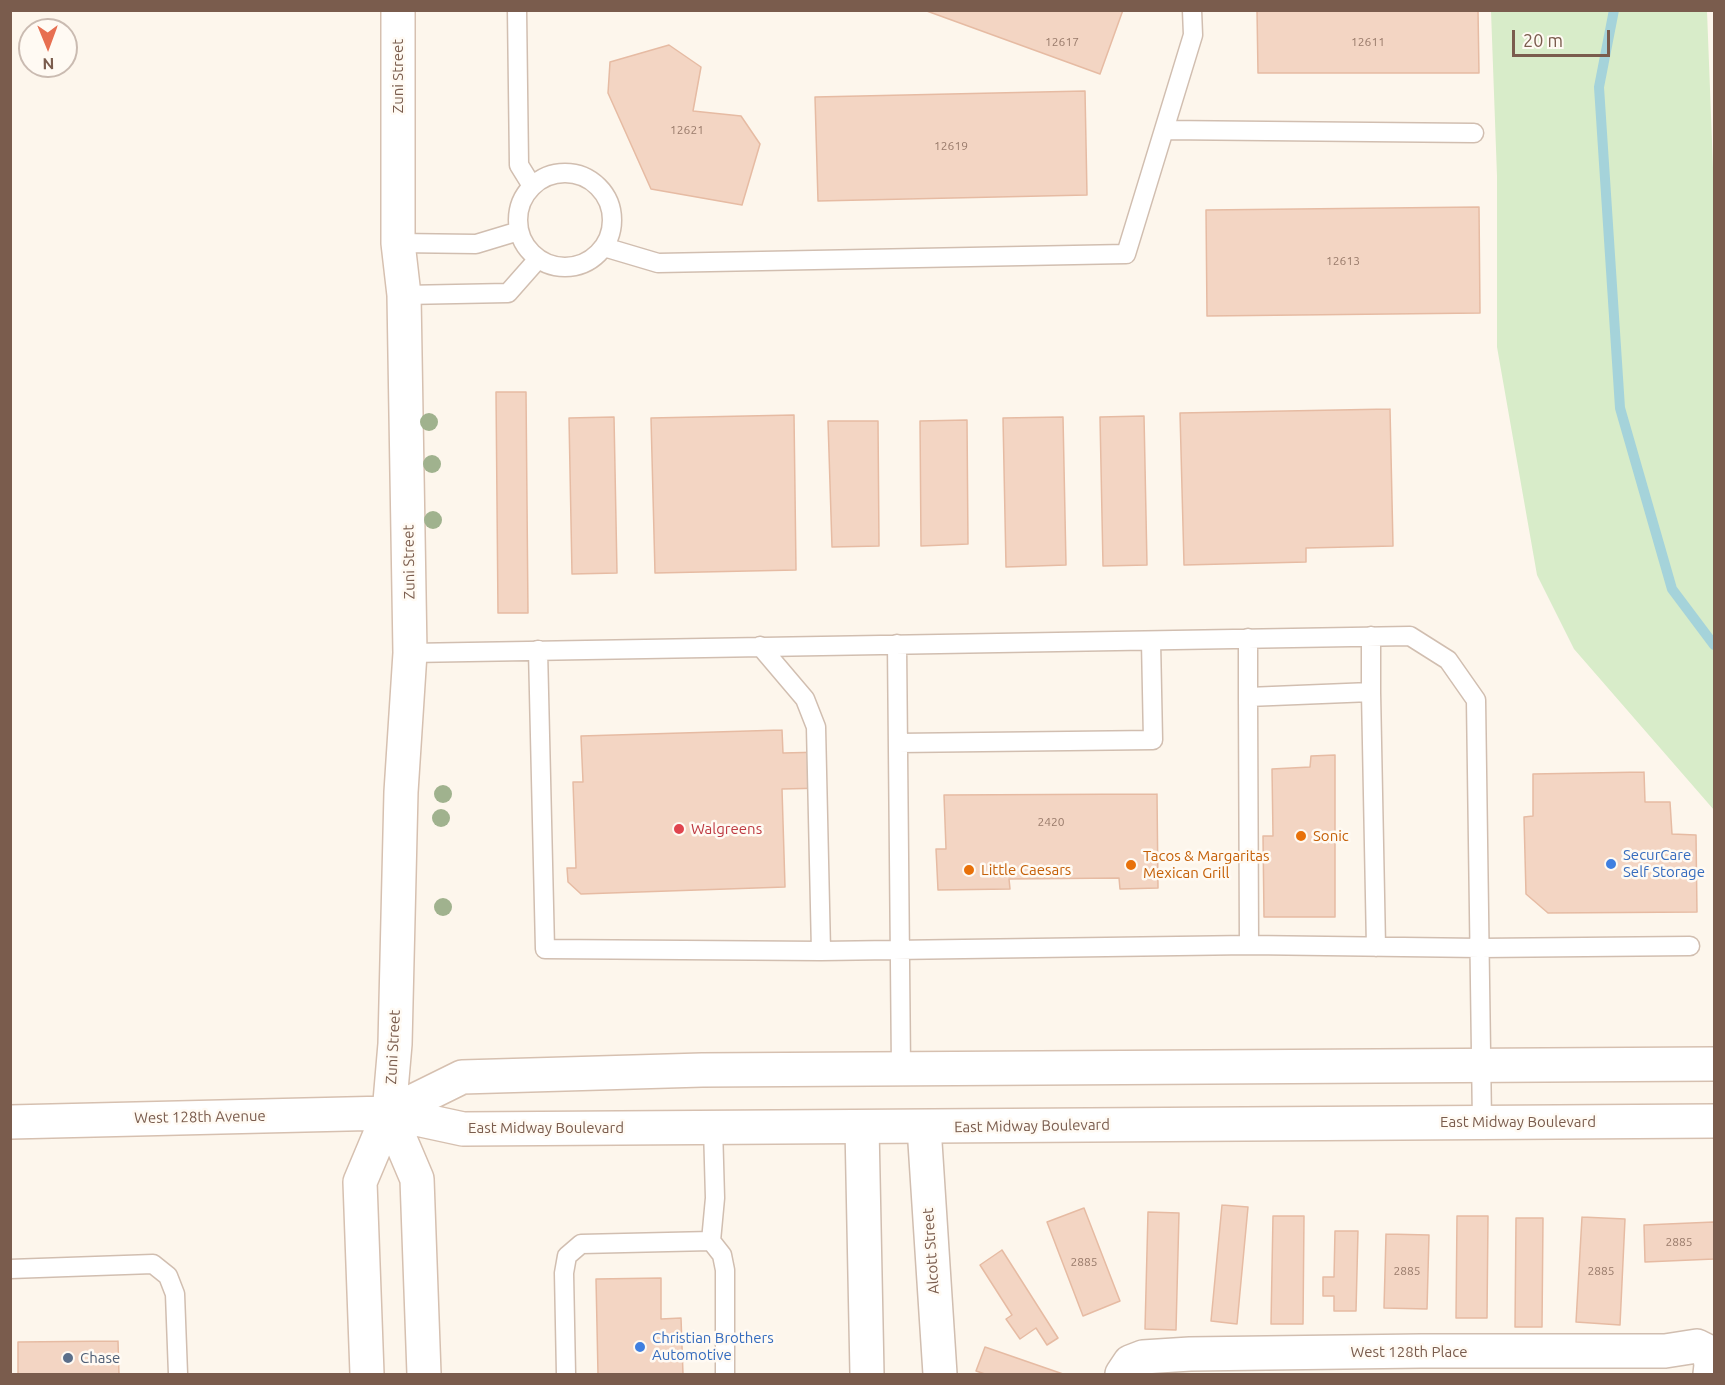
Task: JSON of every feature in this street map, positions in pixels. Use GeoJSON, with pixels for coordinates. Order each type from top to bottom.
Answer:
{"type":"FeatureCollection","features":[{"type":"Feature","properties":{"kind":"main road","name":"Zuni Street"},"geometry":{"type":"LineString","coordinates":[[367,1374],[360,1182],[389,1113],[395,1044],[401,792],[410,653],[404,295],[398,243],[398,10]]}},
{"type":"Feature","properties":{"kind":"main road"},"geometry":{"type":"LineString","coordinates":[[389,1113],[462,1077],[702,1070],[1714,1064]]}},
{"type":"Feature","properties":{"kind":"main road","name":"Zuni Street"},"geometry":{"type":"LineString","coordinates":[[389,1113],[417,1179],[424,1374]]}},
{"type":"Feature","properties":{"kind":"main road","name":"West 128th Avenue"},"geometry":{"type":"LineString","coordinates":[[10,1122],[389,1113]]}},
{"type":"Feature","properties":{"kind":"main road","name":"East Midway Boulevard"},"geometry":{"type":"LineString","coordinates":[[389,1113],[463,1129],[1714,1121]]}},
{"type":"Feature","properties":{"kind":"main road"},"geometry":{"type":"LineString","coordinates":[[862,1127],[867,1374]]}},
{"type":"Feature","properties":{"kind":"main road","name":"Alcott Street"},"geometry":{"type":"LineString","coordinates":[[924,1127],[940,1374]]}},
{"type":"Feature","properties":{"kind":"main road","name":"West 128th Place"},"geometry":{"type":"LineString","coordinates":[[1122,1374],[1130,1362],[1143,1357],[1190,1354],[1421,1363],[1665,1351],[1697,1346],[1707,1361]]}},
{"type":"Feature","properties":{"kind":"lane"},"geometry":{"type":"LineString","coordinates":[[517,10],[519,165],[532,186]]}},
{"type":"Feature","properties":{"kind":"lane"},"geometry":{"type":"LineString","coordinates":[[604,247],[658,264],[1126,254],[1193,35],[1192,10]]}},
{"type":"Feature","properties":{"kind":"lane"},"geometry":{"type":"LineString","coordinates":[[1164,130],[1474,133]]}},
{"type":"Feature","properties":{"kind":"lane"},"geometry":{"type":"LineString","coordinates":[[562,172],[578,174],[593,181],[605,192],[612,208],[613,224],[609,240],[600,253],[586,262],[570,267],[554,266],[538,259],[523,242],[519,231],[518,215],[522,199],[532,186],[546,176],[562,172]]}},
{"type":"Feature","properties":{"kind":"lane"},"geometry":{"type":"LineString","coordinates":[[398,243],[476,244],[519,231]]}},
{"type":"Feature","properties":{"kind":"lane"},"geometry":{"type":"LineString","coordinates":[[404,295],[508,293],[538,259]]}},
{"type":"Feature","properties":{"kind":"lane"},"geometry":{"type":"LineString","coordinates":[[1371,636],[1377,947]]}},
{"type":"Feature","properties":{"kind":"lane"},"geometry":{"type":"LineString","coordinates":[[410,653],[1410,636],[1448,660],[1476,700],[1482,1123]]}},
{"type":"Feature","properties":{"kind":"lane"},"geometry":{"type":"LineString","coordinates":[[1248,639],[1249,945]]}},
{"type":"Feature","properties":{"kind":"lane"},"geometry":{"type":"LineString","coordinates":[[898,743],[1153,740],[1151,641]]}},
{"type":"Feature","properties":{"kind":"lane"},"geometry":{"type":"LineString","coordinates":[[897,644],[901,1069]]}},
{"type":"Feature","properties":{"kind":"lane"},"geometry":{"type":"LineString","coordinates":[[760,646],[805,699],[816,727],[821,951]]}},
{"type":"Feature","properties":{"kind":"lane"},"geometry":{"type":"LineString","coordinates":[[538,650],[545,949],[900,951],[1249,945],[1480,948],[1689,946]]}},
{"type":"Feature","properties":{"kind":"lane"},"geometry":{"type":"LineString","coordinates":[[1248,697],[1371,693]]}},
{"type":"Feature","properties":{"kind":"lane"},"geometry":{"type":"LineString","coordinates":[[713,1127],[715,1198],[711,1241],[722,1255],[725,1270],[725,1374]]}},
{"type":"Feature","properties":{"kind":"lane"},"geometry":{"type":"LineString","coordinates":[[566,1374],[564,1273],[567,1256],[581,1244],[711,1241]]}},
{"type":"Feature","properties":{"kind":"lane"},"geometry":{"type":"LineString","coordinates":[[10,1269],[153,1264],[168,1276],[175,1294],[178,1374]]}},
{"type":"Feature","properties":{"kind":"green space"},"geometry":{"type":"Polygon","coordinates":[[[1491,11],[1707,11],[1714,194],[1714,810],[1574,649],[1537,575],[1497,347],[1497,176],[1491,11]]]}},
{"type":"Feature","properties":{"kind":"building"},"geometry":{"type":"Polygon","coordinates":[[[924,10],[1123,10],[1100,74],[924,10]]]}},
{"type":"Feature","properties":{"kind":"building"},"geometry":{"type":"Polygon","coordinates":[[[1257,10],[1478,10],[1479,73],[1258,73],[1257,10]]]}},
{"type":"Feature","properties":{"kind":"building"},"geometry":{"type":"Polygon","coordinates":[[[669,45],[701,67],[693,111],[741,116],[760,144],[742,205],[651,189],[608,93],[610,62],[669,45]]]}},
{"type":"Feature","properties":{"kind":"building"},"geometry":{"type":"Polygon","coordinates":[[[1085,91],[1087,195],[818,201],[815,97],[1085,91]]]}},
{"type":"Feature","properties":{"kind":"building"},"geometry":{"type":"Polygon","coordinates":[[[1479,207],[1480,313],[1207,316],[1206,210],[1479,207]]]}},
{"type":"Feature","properties":{"kind":"building"},"geometry":{"type":"Polygon","coordinates":[[[496,392],[526,392],[528,613],[498,613],[496,392]]]}},
{"type":"Feature","properties":{"kind":"building"},"geometry":{"type":"Polygon","coordinates":[[[1390,409],[1393,546],[1306,548],[1306,562],[1184,565],[1180,413],[1390,409]]]}},
{"type":"Feature","properties":{"kind":"building"},"geometry":{"type":"Polygon","coordinates":[[[794,415],[796,570],[655,573],[651,418],[794,415]]]}},
{"type":"Feature","properties":{"kind":"building"},"geometry":{"type":"Polygon","coordinates":[[[1144,416],[1147,565],[1103,566],[1100,417],[1144,416]]]}},
{"type":"Feature","properties":{"kind":"building"},"geometry":{"type":"Polygon","coordinates":[[[614,417],[617,573],[572,574],[569,418],[614,417]]]}},
{"type":"Feature","properties":{"kind":"building"},"geometry":{"type":"Polygon","coordinates":[[[1063,417],[1066,565],[1006,567],[1003,418],[1063,417]]]}},
{"type":"Feature","properties":{"kind":"building"},"geometry":{"type":"Polygon","coordinates":[[[967,420],[968,544],[921,546],[920,421],[967,420]]]}},
{"type":"Feature","properties":{"kind":"building"},"geometry":{"type":"Polygon","coordinates":[[[828,421],[878,421],[879,546],[832,547],[828,421]]]}},
{"type":"Feature","properties":{"kind":"building","name":"Walgreens"},"geometry":{"type":"Polygon","coordinates":[[[782,730],[783,753],[824,752],[825,788],[782,789],[785,887],[581,894],[568,882],[567,868],[576,868],[573,782],[583,782],[581,736],[782,730]]]}},
{"type":"Feature","properties":{"kind":"building","name":"Sonic"},"geometry":{"type":"Polygon","coordinates":[[[1335,755],[1335,917],[1264,917],[1263,836],[1273,836],[1272,769],[1310,767],[1311,756],[1335,755]]]}},
{"type":"Feature","properties":{"kind":"building","name":"SecurCare Self Storage"},"geometry":{"type":"Polygon","coordinates":[[[1644,772],[1645,802],[1670,802],[1672,834],[1696,835],[1697,912],[1548,913],[1526,894],[1524,817],[1533,816],[1533,774],[1644,772]]]}},
{"type":"Feature","properties":{"kind":"building"},"geometry":{"type":"Polygon","coordinates":[[[1157,794],[1158,888],[1120,889],[1119,878],[1009,879],[1010,889],[938,890],[936,849],[946,849],[944,795],[1157,794]]]}},
{"type":"Feature","properties":{"kind":"building"},"geometry":{"type":"Polygon","coordinates":[[[1222,1205],[1248,1207],[1237,1324],[1211,1321],[1222,1205]]]}},
{"type":"Feature","properties":{"kind":"building"},"geometry":{"type":"Polygon","coordinates":[[[1084,1208],[1120,1301],[1083,1316],[1047,1222],[1084,1208]]]}},
{"type":"Feature","properties":{"kind":"building"},"geometry":{"type":"Polygon","coordinates":[[[1148,1212],[1179,1213],[1176,1330],[1145,1329],[1148,1212]]]}},
{"type":"Feature","properties":{"kind":"building"},"geometry":{"type":"Polygon","coordinates":[[[1273,1216],[1304,1216],[1303,1324],[1271,1324],[1273,1216]]]}},
{"type":"Feature","properties":{"kind":"building"},"geometry":{"type":"Polygon","coordinates":[[[1457,1216],[1488,1216],[1487,1318],[1456,1318],[1457,1216]]]}},
{"type":"Feature","properties":{"kind":"building"},"geometry":{"type":"Polygon","coordinates":[[[1582,1217],[1625,1219],[1620,1325],[1576,1322],[1582,1217]]]}},
{"type":"Feature","properties":{"kind":"building"},"geometry":{"type":"Polygon","coordinates":[[[1516,1218],[1543,1218],[1542,1327],[1515,1327],[1516,1218]]]}},
{"type":"Feature","properties":{"kind":"building"},"geometry":{"type":"Polygon","coordinates":[[[1714,1222],[1714,1259],[1645,1262],[1644,1225],[1714,1222]]]}},
{"type":"Feature","properties":{"kind":"building"},"geometry":{"type":"Polygon","coordinates":[[[1335,1231],[1358,1231],[1356,1311],[1334,1311],[1334,1296],[1323,1296],[1323,1277],[1334,1277],[1335,1231]]]}},
{"type":"Feature","properties":{"kind":"building"},"geometry":{"type":"Polygon","coordinates":[[[1386,1234],[1429,1235],[1427,1309],[1384,1308],[1386,1234]]]}},
{"type":"Feature","properties":{"kind":"building"},"geometry":{"type":"Polygon","coordinates":[[[1002,1250],[1058,1338],[1047,1345],[1036,1328],[1020,1339],[1006,1319],[1012,1315],[980,1265],[1002,1250]]]}},
{"type":"Feature","properties":{"kind":"building","name":"Christian Brothers Automotive"},"geometry":{"type":"Polygon","coordinates":[[[661,1278],[661,1319],[681,1318],[683,1374],[598,1374],[596,1279],[661,1278]]]}},
{"type":"Feature","properties":{"kind":"building","name":"Chase"},"geometry":{"type":"Polygon","coordinates":[[[118,1341],[119,1374],[18,1374],[18,1342],[118,1341]]]}},
{"type":"Feature","properties":{"kind":"building"},"geometry":{"type":"Polygon","coordinates":[[[985,1347],[1063,1374],[985,1374],[976,1371],[985,1347]]]}},
{"type":"Feature","properties":{"kind":"waterway"},"geometry":{"type":"LineString","coordinates":[[1614,10],[1599,87],[1620,408],[1672,589],[1714,645]]}},
{"type":"Feature","properties":{"kind":"place","name":"Walgreens"},"geometry":{"type":"Point","coordinates":[679,829]}},
{"type":"Feature","properties":{"kind":"place","name":"Sonic"},"geometry":{"type":"Point","coordinates":[1301,836]}},
{"type":"Feature","properties":{"kind":"place","name":"SecurCare Self Storage"},"geometry":{"type":"Point","coordinates":[1611,864]}},
{"type":"Feature","properties":{"kind":"place","name":"Tacos & Margaritas Mexican Grill"},"geometry":{"type":"Point","coordinates":[1131,865]}},
{"type":"Feature","properties":{"kind":"place","name":"Little Caesars"},"geometry":{"type":"Point","coordinates":[969,870]}},
{"type":"Feature","properties":{"kind":"place","name":"Christian Brothers Automotive"},"geometry":{"type":"Point","coordinates":[640,1347]}},
{"type":"Feature","properties":{"kind":"place","name":"Chase"},"geometry":{"type":"Point","coordinates":[68,1358]}}]}
